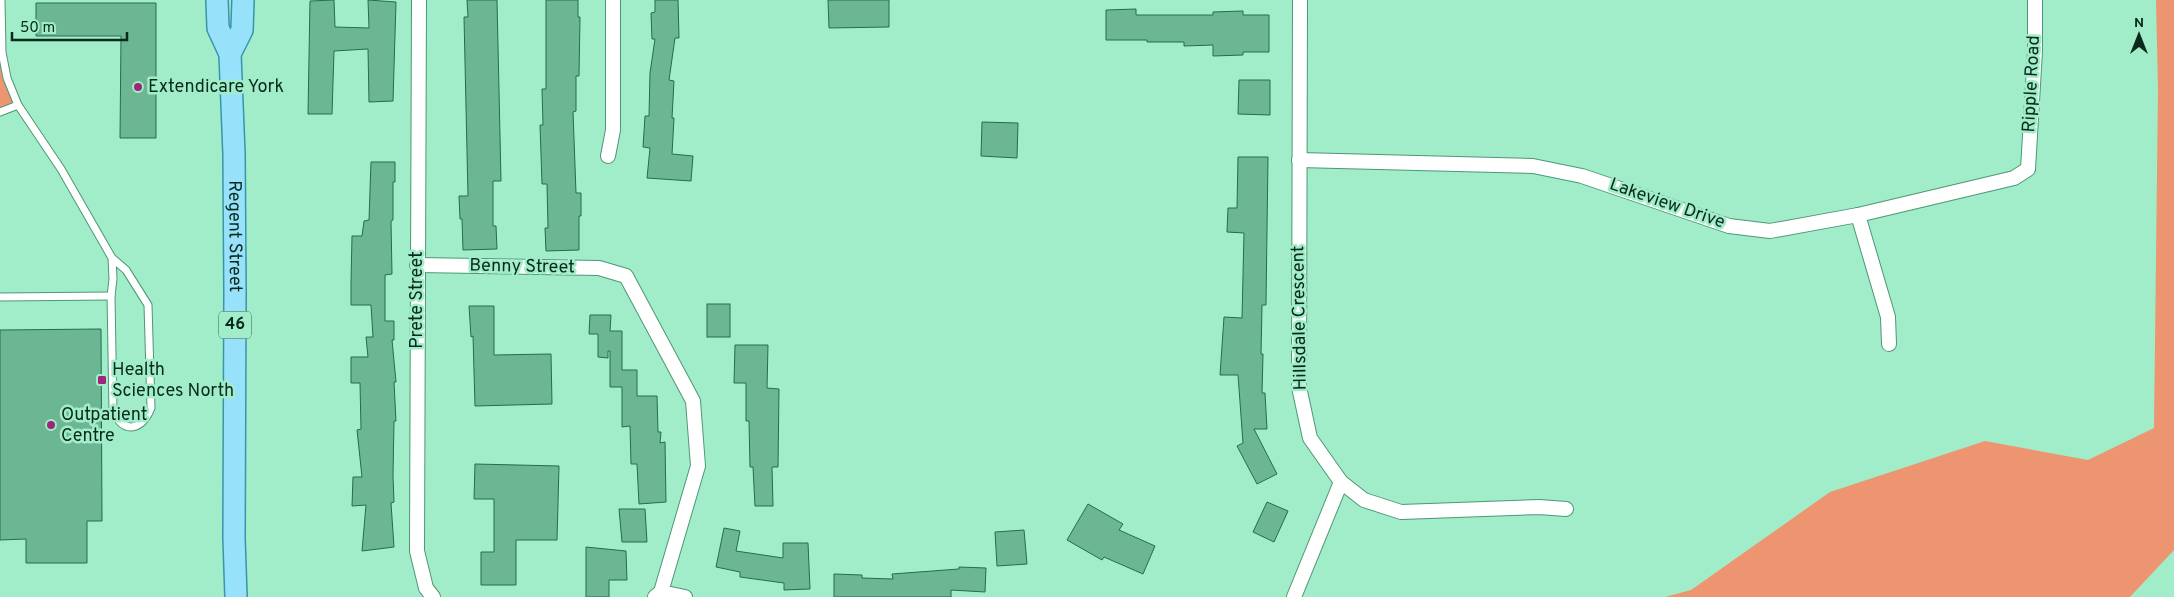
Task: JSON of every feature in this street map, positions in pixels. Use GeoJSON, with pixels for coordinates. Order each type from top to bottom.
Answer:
{"type":"FeatureCollection","features":[{"type":"Feature","properties":{"kind":"main road","name":"Regent Street"},"geometry":{"type":"LineString","coordinates":[[217,0],[218,28],[230,54],[235,292],[234,538],[236,597]]}},
{"type":"Feature","properties":{"kind":"main road","name":"Regent Street"},"geometry":{"type":"LineString","coordinates":[[230,54],[242,30],[243,0]]}},
{"type":"Feature","properties":{"kind":"street","name":"Prete Street"},"geometry":{"type":"LineString","coordinates":[[419,0],[417,551],[426,588],[433,597]]}},
{"type":"Feature","properties":{"kind":"street"},"geometry":{"type":"LineString","coordinates":[[608,156],[613,130],[613,0]]}},
{"type":"Feature","properties":{"kind":"street","name":"Hillsdale Crescent"},"geometry":{"type":"LineString","coordinates":[[1300,0],[1299,387],[1310,438],[1341,482],[1364,500],[1400,512],[1539,507],[1566,509]]}},
{"type":"Feature","properties":{"kind":"street","name":"Ripple Road"},"geometry":{"type":"LineString","coordinates":[[2028,169],[2035,51],[2035,0]]}},
{"type":"Feature","properties":{"kind":"street","name":"Lakeview Drive"},"geometry":{"type":"LineString","coordinates":[[1299,160],[1533,166],[1582,176],[1729,226],[1770,231],[1858,215],[2014,178],[2028,169]]}},
{"type":"Feature","properties":{"kind":"street"},"geometry":{"type":"LineString","coordinates":[[1858,215],[1888,317],[1889,344]]}},
{"type":"Feature","properties":{"kind":"street","name":"Benny Street"},"geometry":{"type":"LineString","coordinates":[[417,265],[599,268],[626,276],[693,401],[698,466],[658,594]]}},
{"type":"Feature","properties":{"kind":"street"},"geometry":{"type":"LineString","coordinates":[[1294,597],[1341,482]]}},
{"type":"Feature","properties":{"kind":"street"},"geometry":{"type":"LineString","coordinates":[[658,594],[685,597]]}},
{"type":"Feature","properties":{"kind":"lane"},"geometry":{"type":"LineString","coordinates":[[1,0],[2,52],[8,78],[18,105],[61,169],[112,258],[126,270],[148,304],[151,408],[146,419],[136,426],[127,426],[118,422],[113,411],[111,296],[114,279],[112,258]]}},
{"type":"Feature","properties":{"kind":"lane"},"geometry":{"type":"LineString","coordinates":[[0,112],[18,105]]}},
{"type":"Feature","properties":{"kind":"lane"},"geometry":{"type":"LineString","coordinates":[[0,297],[111,296]]}},
{"type":"Feature","properties":{"kind":"shaded area"},"geometry":{"type":"Polygon","coordinates":[[[2156,0],[2174,0],[2174,550],[2130,597],[1665,597],[1691,590],[1830,492],[1985,441],[2088,460],[2154,428],[2158,89],[2156,0]]]}},
{"type":"Feature","properties":{"kind":"shaded area"},"geometry":{"type":"Polygon","coordinates":[[[0,56],[19,103],[0,111],[0,56]]]}},
{"type":"Feature","properties":{"kind":"building"},"geometry":{"type":"Polygon","coordinates":[[[334,0],[335,27],[369,28],[368,0],[396,2],[393,101],[369,102],[368,49],[334,51],[332,114],[308,114],[310,1],[334,0]]]}},
{"type":"Feature","properties":{"kind":"building"},"geometry":{"type":"Polygon","coordinates":[[[467,0],[497,0],[501,181],[493,181],[493,226],[496,226],[497,249],[463,250],[459,196],[468,196],[464,17],[468,17],[467,0]]]}},
{"type":"Feature","properties":{"kind":"building"},"geometry":{"type":"Polygon","coordinates":[[[546,0],[578,0],[578,17],[580,17],[579,76],[576,76],[576,111],[573,112],[576,193],[581,193],[579,250],[546,251],[545,228],[548,228],[547,184],[542,184],[540,125],[543,125],[542,89],[546,89],[546,0]]]}},
{"type":"Feature","properties":{"kind":"building"},"geometry":{"type":"Polygon","coordinates":[[[655,0],[678,0],[679,38],[675,38],[669,80],[674,81],[672,154],[693,156],[691,181],[647,178],[650,148],[643,147],[645,116],[649,116],[650,73],[655,39],[652,39],[651,13],[655,12],[655,0]]]}},
{"type":"Feature","properties":{"kind":"building"},"geometry":{"type":"Polygon","coordinates":[[[828,0],[889,0],[889,27],[829,28],[828,0]]]}},
{"type":"Feature","properties":{"kind":"building","name":"Extendicare York"},"geometry":{"type":"Polygon","coordinates":[[[36,3],[156,3],[156,138],[120,138],[121,36],[36,36],[36,3]]]}},
{"type":"Feature","properties":{"kind":"building"},"geometry":{"type":"Polygon","coordinates":[[[1136,9],[1136,15],[1213,15],[1213,12],[1243,11],[1243,15],[1269,15],[1269,52],[1243,52],[1243,55],[1213,56],[1213,45],[1184,46],[1184,42],[1106,40],[1106,10],[1136,9]]]}},
{"type":"Feature","properties":{"kind":"building"},"geometry":{"type":"Polygon","coordinates":[[[1239,80],[1270,80],[1270,115],[1238,114],[1239,80]]]}},
{"type":"Feature","properties":{"kind":"building"},"geometry":{"type":"Polygon","coordinates":[[[982,122],[1018,123],[1017,158],[981,156],[982,122]]]}},
{"type":"Feature","properties":{"kind":"building"},"geometry":{"type":"Polygon","coordinates":[[[1238,157],[1268,157],[1266,305],[1262,305],[1261,354],[1263,354],[1262,393],[1265,393],[1267,429],[1254,429],[1277,474],[1257,484],[1237,446],[1243,443],[1238,375],[1220,375],[1224,317],[1242,318],[1244,233],[1227,232],[1228,208],[1237,208],[1238,157]]]}},
{"type":"Feature","properties":{"kind":"building"},"geometry":{"type":"Polygon","coordinates":[[[371,162],[395,162],[393,220],[391,221],[392,274],[385,275],[385,321],[394,321],[394,340],[392,340],[396,382],[394,382],[396,421],[394,421],[394,502],[391,503],[394,547],[362,551],[366,505],[352,506],[353,477],[362,477],[357,430],[361,429],[360,383],[351,383],[351,357],[368,357],[366,337],[373,337],[371,305],[351,305],[352,236],[362,236],[364,221],[369,220],[371,162]]]}},
{"type":"Feature","properties":{"kind":"building"},"geometry":{"type":"Polygon","coordinates":[[[707,304],[730,304],[730,337],[707,337],[707,304]]]}},
{"type":"Feature","properties":{"kind":"building"},"geometry":{"type":"Polygon","coordinates":[[[469,306],[494,306],[494,355],[551,354],[552,404],[475,406],[473,336],[471,337],[469,306]]]}},
{"type":"Feature","properties":{"kind":"building"},"geometry":{"type":"Polygon","coordinates":[[[590,315],[611,315],[610,331],[622,331],[622,370],[637,370],[637,396],[657,396],[658,432],[661,432],[660,443],[665,442],[666,502],[639,504],[637,464],[631,464],[630,426],[622,427],[622,387],[610,387],[610,351],[608,351],[608,358],[598,357],[598,334],[589,334],[590,315]]]}},
{"type":"Feature","properties":{"kind":"building","name":"Outpatient Centre"},"geometry":{"type":"Polygon","coordinates":[[[101,329],[102,521],[87,521],[87,563],[26,563],[26,539],[0,540],[0,330],[101,329]]]}},
{"type":"Feature","properties":{"kind":"building"},"geometry":{"type":"Polygon","coordinates":[[[735,345],[768,345],[767,388],[779,389],[778,467],[772,467],[773,506],[755,506],[753,467],[750,467],[749,421],[746,421],[746,383],[734,383],[735,345]]]}},
{"type":"Feature","properties":{"kind":"building"},"geometry":{"type":"Polygon","coordinates":[[[475,464],[559,466],[557,540],[516,540],[516,585],[481,585],[481,552],[494,552],[494,499],[474,499],[475,464]]]}},
{"type":"Feature","properties":{"kind":"building"},"geometry":{"type":"Polygon","coordinates":[[[1267,502],[1288,511],[1274,542],[1253,532],[1267,502]]]}},
{"type":"Feature","properties":{"kind":"building"},"geometry":{"type":"Polygon","coordinates":[[[1088,504],[1123,524],[1119,530],[1155,546],[1143,574],[1104,557],[1102,560],[1067,540],[1088,504]]]}},
{"type":"Feature","properties":{"kind":"building"},"geometry":{"type":"Polygon","coordinates":[[[619,509],[645,509],[647,542],[622,542],[619,509]]]}},
{"type":"Feature","properties":{"kind":"building"},"geometry":{"type":"Polygon","coordinates":[[[724,528],[740,531],[736,551],[783,558],[783,543],[808,543],[810,589],[784,590],[784,583],[740,577],[740,572],[716,567],[724,528]]]}},
{"type":"Feature","properties":{"kind":"building"},"geometry":{"type":"Polygon","coordinates":[[[1024,530],[1027,564],[997,566],[995,532],[1024,530]]]}},
{"type":"Feature","properties":{"kind":"building"},"geometry":{"type":"Polygon","coordinates":[[[586,547],[626,551],[627,580],[609,580],[609,597],[586,597],[586,547]]]}},
{"type":"Feature","properties":{"kind":"building"},"geometry":{"type":"Polygon","coordinates":[[[959,567],[986,568],[985,592],[951,590],[951,597],[834,597],[834,574],[862,575],[862,578],[893,579],[892,574],[959,569],[959,567]]]}},
{"type":"Feature","properties":{"kind":"place","name":"Extendicare York"},"geometry":{"type":"Point","coordinates":[138,87]}},
{"type":"Feature","properties":{"kind":"place","name":"Health Sciences North"},"geometry":{"type":"Point","coordinates":[102,380]}},
{"type":"Feature","properties":{"kind":"place","name":"Outpatient Centre"},"geometry":{"type":"Point","coordinates":[51,425]}}]}
